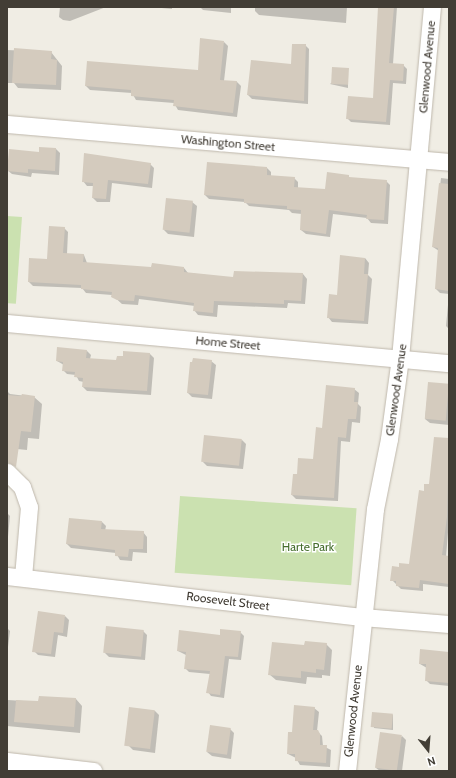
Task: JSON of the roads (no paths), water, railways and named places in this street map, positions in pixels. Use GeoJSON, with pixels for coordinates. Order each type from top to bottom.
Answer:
{"type":"FeatureCollection","features":[{"type":"Feature","properties":{"kind":"street","name":"Glenwood Avenue"},"geometry":{"type":"LineString","coordinates":[[347,771],[362,617],[375,509],[389,439],[400,358],[420,159],[432,7]]}},
{"type":"Feature","properties":{"kind":"street","name":"Washington Street"},"geometry":{"type":"LineString","coordinates":[[7,124],[449,162]]}},
{"type":"Feature","properties":{"kind":"street","name":"Home Street"},"geometry":{"type":"LineString","coordinates":[[7,323],[449,363]]}},
{"type":"Feature","properties":{"kind":"street"},"geometry":{"type":"LineString","coordinates":[[7,472],[22,487],[29,506],[15,577]]}},
{"type":"Feature","properties":{"kind":"street","name":"Roosevelt Street"},"geometry":{"type":"LineString","coordinates":[[15,577],[362,617],[449,624]]}},
{"type":"Feature","properties":{"kind":"street"},"geometry":{"type":"LineString","coordinates":[[7,761],[93,771]]}},
{"type":"Feature","properties":{"kind":"park label","name":"Harte Park"},"geometry":{"type":"Point","coordinates":[308,547]}}]}
